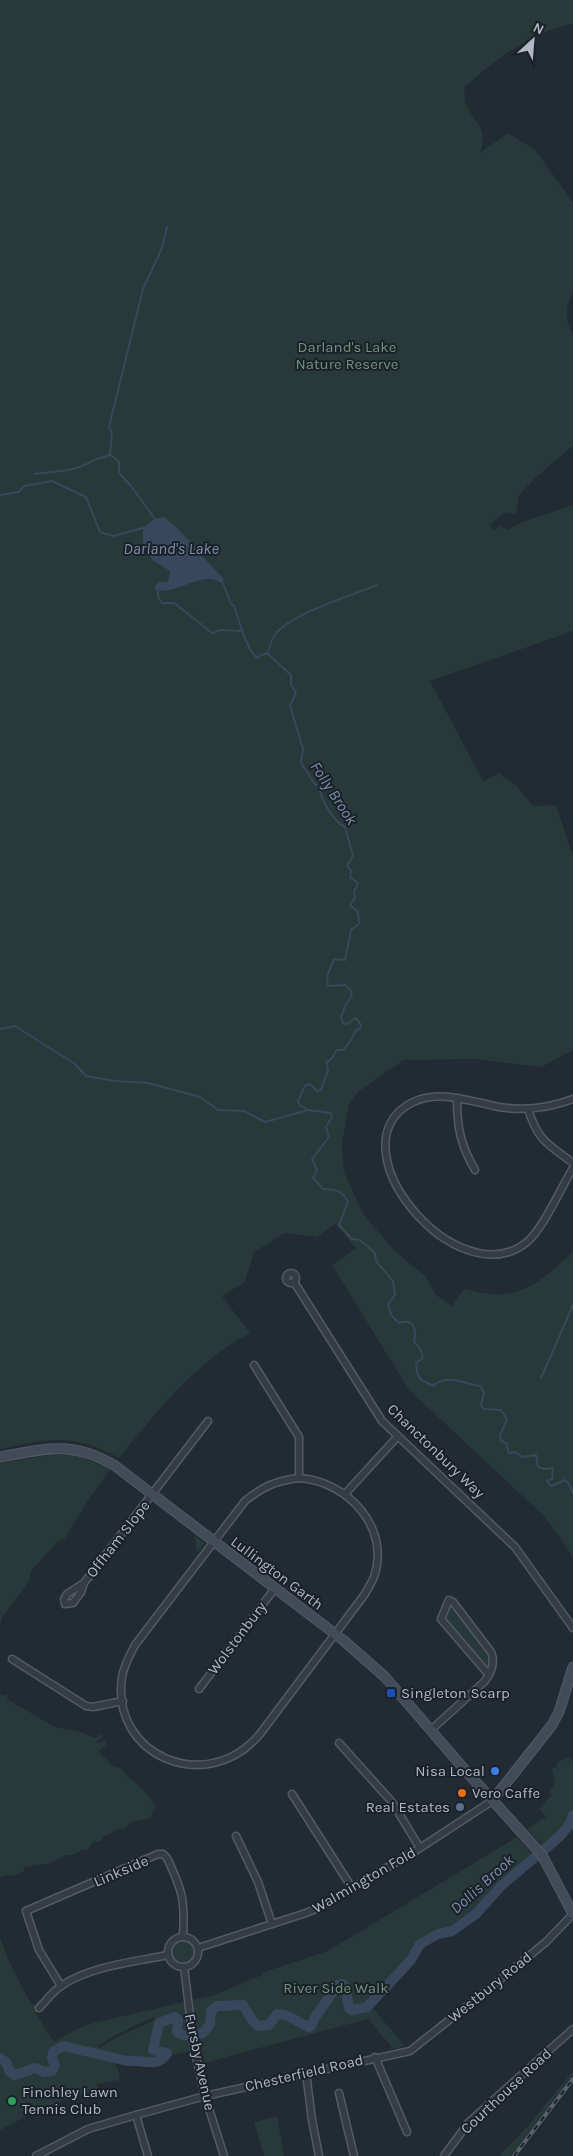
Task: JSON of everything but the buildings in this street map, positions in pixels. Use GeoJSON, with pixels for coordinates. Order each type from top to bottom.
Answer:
{"type":"FeatureCollection","features":[{"type":"Feature","properties":{"kind":"street"},"geometry":{"type":"LineString","coordinates":[[573,1099],[550,1106],[528,1109],[500,1107],[457,1098],[432,1097],[416,1101],[404,1107],[391,1122],[386,1151],[395,1181],[411,1209],[423,1221],[450,1242],[469,1250],[498,1254],[511,1252],[528,1241],[541,1224],[573,1168]]}},
{"type":"Feature","properties":{"kind":"street"},"geometry":{"type":"LineString","coordinates":[[457,1098],[458,1130],[468,1158],[475,1170]]}},
{"type":"Feature","properties":{"kind":"street"},"geometry":{"type":"LineString","coordinates":[[528,1109],[534,1128],[541,1139],[573,1162]]}},
{"type":"Feature","properties":{"kind":"street","name":"Chanctonbury Way"},"geometry":{"type":"LineString","coordinates":[[294,1282],[372,1407],[398,1436],[515,1547],[573,1628]]}},
{"type":"Feature","properties":{"kind":"street"},"geometry":{"type":"LineString","coordinates":[[254,1365],[299,1437],[299,1478]]}},
{"type":"Feature","properties":{"kind":"street","name":"Offham Slope"},"geometry":{"type":"LineString","coordinates":[[84,1584],[208,1421]]}},
{"type":"Feature","properties":{"kind":"street"},"geometry":{"type":"LineString","coordinates":[[345,1494],[398,1436]]}},
{"type":"Feature","properties":{"kind":"street","name":"Lullington Garth"},"geometry":{"type":"LineString","coordinates":[[0,1457],[63,1448],[87,1452],[114,1465],[363,1656],[384,1677],[492,1801],[541,1853],[573,1914]]}},
{"type":"Feature","properties":{"kind":"street"},"geometry":{"type":"LineString","coordinates":[[299,1478],[326,1482],[345,1494],[361,1510],[374,1534],[377,1559],[374,1576],[365,1594],[254,1741],[238,1755],[208,1765],[179,1763],[161,1756],[146,1744],[132,1728],[123,1701],[122,1676],[135,1645],[245,1501],[260,1489],[272,1483],[299,1478]]}},
{"type":"Feature","properties":{"kind":"street","name":"Wolstonbury"},"geometry":{"type":"LineString","coordinates":[[199,1688],[274,1588]]}},
{"type":"Feature","properties":{"kind":"street"},"geometry":{"type":"LineString","coordinates":[[431,1730],[482,1685],[489,1675],[494,1660],[491,1652],[453,1602],[449,1600],[442,1619],[489,1675]]}},
{"type":"Feature","properties":{"kind":"street"},"geometry":{"type":"LineString","coordinates":[[12,1659],[86,1706],[93,1707],[123,1701]]}},
{"type":"Feature","properties":{"kind":"street"},"geometry":{"type":"LineString","coordinates":[[492,1801],[552,1725],[559,1712],[573,1667]]}},
{"type":"Feature","properties":{"kind":"street"},"geometry":{"type":"LineString","coordinates":[[339,1743],[392,1802],[420,1848]]}},
{"type":"Feature","properties":{"kind":"street"},"geometry":{"type":"LineString","coordinates":[[292,1794],[352,1888]]}},
{"type":"Feature","properties":{"kind":"street","name":"Walmington Fold"},"geometry":{"type":"LineString","coordinates":[[198,1948],[306,1913],[420,1848],[492,1801]]}},
{"type":"Feature","properties":{"kind":"street"},"geometry":{"type":"LineString","coordinates":[[236,1836],[258,1882],[272,1924]]}},
{"type":"Feature","properties":{"kind":"street","name":"Linkside"},"geometry":{"type":"LineString","coordinates":[[61,1986],[39,1950],[23,1910],[158,1854],[163,1854],[182,1891],[183,1937]]}},
{"type":"Feature","properties":{"kind":"street","name":"Westbury Road"},"geometry":{"type":"LineString","coordinates":[[403,2052],[410,2051],[491,1987],[546,1942],[573,1914]]}},
{"type":"Feature","properties":{"kind":"street"},"geometry":{"type":"LineString","coordinates":[[183,1937],[192,1940],[198,1948],[195,1961],[184,1967],[175,1965],[168,1955],[171,1942],[183,1937]]}},
{"type":"Feature","properties":{"kind":"street"},"geometry":{"type":"LineString","coordinates":[[39,2008],[61,1986],[90,1973],[168,1955]]}},
{"type":"Feature","properties":{"kind":"street","name":"Fursby Avenue"},"geometry":{"type":"LineString","coordinates":[[184,1967],[192,2036],[205,2096],[224,2156]]}},
{"type":"Feature","properties":{"kind":"street","name":"Courthouse Road"},"geometry":{"type":"LineString","coordinates":[[444,2156],[469,2122],[573,2029]]}},
{"type":"Feature","properties":{"kind":"street","name":"Chesterfield Road"},"geometry":{"type":"LineString","coordinates":[[36,2156],[88,2128],[205,2096],[403,2052]]}},
{"type":"Feature","properties":{"kind":"street"},"geometry":{"type":"LineString","coordinates":[[375,2057],[406,2132]]}},
{"type":"Feature","properties":{"kind":"street"},"geometry":{"type":"LineString","coordinates":[[306,2073],[319,2156]]}},
{"type":"Feature","properties":{"kind":"street"},"geometry":{"type":"LineString","coordinates":[[339,2093],[354,2156]]}},
{"type":"Feature","properties":{"kind":"street"},"geometry":{"type":"LineString","coordinates":[[136,2115],[148,2156]]}},
{"type":"Feature","properties":{"kind":"green space","name":"Darland's Lake Nature Reserve"},"geometry":{"type":"Polygon","coordinates":[[[0,0],[573,0],[573,24],[542,33],[528,40],[489,66],[464,87],[466,105],[481,128],[483,138],[480,153],[508,133],[535,150],[573,202],[573,291],[569,302],[567,318],[573,334],[573,446],[536,477],[519,495],[516,514],[505,512],[490,525],[493,531],[501,526],[507,530],[522,522],[573,505],[573,631],[430,681],[483,781],[499,773],[516,785],[533,806],[556,805],[573,856],[573,1050],[542,1067],[475,1059],[404,1060],[358,1092],[349,1104],[342,1143],[344,1172],[363,1214],[394,1250],[426,1277],[436,1295],[452,1306],[464,1289],[488,1294],[503,1294],[526,1288],[546,1276],[573,1252],[573,1557],[544,1516],[409,1390],[332,1265],[356,1248],[335,1224],[317,1237],[285,1233],[254,1252],[245,1282],[222,1296],[250,1333],[212,1358],[178,1389],[119,1458],[88,1445],[61,1440],[33,1442],[0,1449],[0,0]]]}},
{"type":"Feature","properties":{"kind":"green space"},"geometry":{"type":"Polygon","coordinates":[[[50,1455],[77,1455],[110,1469],[65,1538],[58,1541],[31,1571],[29,1581],[2,1618],[0,1625],[0,1463],[50,1455]]]}},
{"type":"Feature","properties":{"kind":"green space"},"geometry":{"type":"Polygon","coordinates":[[[195,1535],[204,1543],[197,1554],[195,1535]]]}},
{"type":"Feature","properties":{"kind":"green space"},"geometry":{"type":"Polygon","coordinates":[[[451,1605],[492,1659],[488,1668],[483,1666],[446,1620],[447,1608],[451,1605]]]}},
{"type":"Feature","properties":{"kind":"green space"},"geometry":{"type":"Polygon","coordinates":[[[0,1694],[3,1696],[8,1694],[7,1699],[55,1727],[78,1731],[94,1738],[102,1734],[103,1737],[95,1743],[106,1741],[106,1745],[98,1751],[114,1767],[121,1768],[152,1801],[156,1808],[152,1812],[151,1819],[133,1822],[125,1828],[101,1838],[102,1841],[93,1842],[87,1851],[83,1849],[74,1855],[66,1855],[47,1865],[24,1867],[24,1871],[13,1876],[0,1877],[0,1694]]]}},
{"type":"Feature","properties":{"kind":"green space"},"geometry":{"type":"Polygon","coordinates":[[[568,1757],[573,1761],[573,1830],[550,1853],[527,1829],[546,1817],[539,1809],[552,1794],[548,1793],[555,1784],[552,1768],[557,1767],[557,1763],[568,1757]]]}},
{"type":"Feature","properties":{"kind":"green space","name":"River Side Walk"},"geometry":{"type":"Polygon","coordinates":[[[517,1837],[538,1861],[500,1890],[478,1916],[453,1934],[443,1934],[422,1947],[411,1964],[371,2006],[405,2046],[391,2049],[391,2046],[368,2019],[204,2063],[200,2047],[197,2049],[190,2043],[192,2051],[168,2056],[154,2066],[114,2060],[120,2075],[119,2080],[97,2084],[98,2091],[60,2101],[0,2130],[0,1937],[8,1959],[24,1991],[31,2003],[36,2006],[34,2009],[54,2042],[77,2029],[93,2023],[214,1995],[262,1975],[261,1973],[328,1951],[517,1837]],[[153,2017],[98,2046],[99,2048],[115,2038],[155,2020],[153,2017]]]}},
{"type":"Feature","properties":{"kind":"green space"},"geometry":{"type":"Polygon","coordinates":[[[183,1941],[191,1944],[194,1952],[191,1960],[183,1963],[175,1960],[172,1952],[175,1944],[183,1941]]]}},
{"type":"Feature","properties":{"kind":"green space"},"geometry":{"type":"Polygon","coordinates":[[[573,2071],[573,2075],[511,2156],[499,2156],[527,2127],[573,2071]]]}},
{"type":"Feature","properties":{"kind":"green space"},"geometry":{"type":"Polygon","coordinates":[[[277,2116],[284,2156],[264,2156],[254,2122],[277,2116]]]}},
{"type":"Feature","properties":{"kind":"water","name":"Darland's Lake"},"geometry":{"type":"Polygon","coordinates":[[[164,517],[180,531],[223,578],[223,583],[208,579],[175,589],[155,590],[155,586],[159,582],[168,582],[170,571],[152,560],[149,552],[143,546],[143,528],[155,519],[164,517]]]}},
{"type":"Feature","properties":{"kind":"waterway"},"geometry":{"type":"LineString","coordinates":[[155,519],[119,473],[119,462],[110,454],[112,432],[109,427],[143,289],[162,248],[167,227]]}},
{"type":"Feature","properties":{"kind":"waterway"},"geometry":{"type":"LineString","coordinates":[[35,474],[72,469],[110,454]]}},
{"type":"Feature","properties":{"kind":"waterway","name":"Folly Brook"},"geometry":{"type":"LineString","coordinates":[[0,495],[19,492],[24,486],[52,481],[86,497],[100,532],[113,536],[145,529]]}},
{"type":"Feature","properties":{"kind":"waterway","name":"Folly Brook"},"geometry":{"type":"LineString","coordinates":[[223,583],[231,604],[234,606],[246,641],[253,653],[257,658],[266,653],[291,675],[291,685],[296,693],[290,706],[303,749],[301,763],[314,783],[319,787],[325,804],[332,815],[345,827],[353,856],[347,866],[351,870],[350,877],[358,883],[354,892],[355,898],[350,905],[358,912],[359,924],[351,930],[345,960],[334,959],[327,976],[328,986],[345,985],[350,989],[352,995],[345,1006],[341,1018],[343,1023],[347,1024],[356,1018],[361,1025],[360,1029],[356,1030],[344,1050],[337,1050],[326,1063],[328,1070],[321,1090],[317,1091],[310,1084],[305,1086],[298,1101],[300,1105],[308,1110],[331,1113],[332,1117],[326,1127],[329,1137],[312,1159],[317,1170],[313,1178],[323,1189],[338,1191],[346,1198],[348,1202],[339,1225],[352,1239],[360,1240],[375,1253],[376,1261],[393,1281],[395,1295],[388,1304],[391,1315],[399,1323],[411,1323],[415,1329],[414,1342],[420,1348],[423,1358],[416,1363],[420,1379],[433,1386],[444,1380],[456,1380],[481,1386],[484,1394],[481,1405],[484,1409],[501,1410],[507,1419],[500,1436],[501,1441],[506,1443],[509,1453],[515,1452],[522,1457],[536,1455],[538,1467],[545,1469],[553,1468],[552,1479],[547,1481],[551,1486],[565,1480],[573,1493]]}},
{"type":"Feature","properties":{"kind":"waterway"},"geometry":{"type":"LineString","coordinates":[[268,654],[270,644],[279,630],[299,616],[377,585]]}},
{"type":"Feature","properties":{"kind":"waterway"},"geometry":{"type":"LineString","coordinates":[[158,591],[158,597],[162,603],[174,603],[212,633],[220,630],[241,631]]}},
{"type":"Feature","properties":{"kind":"waterway"},"geometry":{"type":"LineString","coordinates":[[0,1029],[15,1026],[75,1064],[86,1076],[115,1081],[148,1083],[200,1097],[218,1110],[244,1111],[265,1122],[308,1110]]}},
{"type":"Feature","properties":{"kind":"waterway"},"geometry":{"type":"LineString","coordinates":[[541,1378],[573,1305]]}},
{"type":"Feature","properties":{"kind":"waterway","name":"Dollis Brook"},"geometry":{"type":"LineString","coordinates":[[0,2058],[7,2063],[9,2071],[15,2075],[35,2068],[44,2072],[52,2071],[55,2065],[52,2058],[53,2052],[63,2046],[127,2061],[159,2061],[167,2053],[153,2050],[159,2023],[175,2017],[178,2020],[177,2032],[186,2035],[196,2035],[203,2033],[210,2024],[211,2011],[217,2006],[243,2005],[258,2026],[269,2025],[277,2014],[282,2014],[309,2027],[338,1985],[343,1984],[349,2008],[352,2010],[367,2007],[411,1960],[420,1944],[438,1934],[452,1931],[476,1914],[501,1886],[560,1836],[569,1825],[573,1815]]}},
{"type":"Feature","properties":{"kind":"railway"},"geometry":{"type":"LineString","coordinates":[[514,2156],[573,2079]]}},
{"type":"Feature","properties":{"kind":"place","name":"Singleton Scarp"},"geometry":{"type":"Point","coordinates":[391,1693]}},
{"type":"Feature","properties":{"kind":"place","name":"Nisa Local"},"geometry":{"type":"Point","coordinates":[495,1771]}},
{"type":"Feature","properties":{"kind":"place","name":"Vero Caffe"},"geometry":{"type":"Point","coordinates":[462,1793]}},
{"type":"Feature","properties":{"kind":"place","name":"Real Estates"},"geometry":{"type":"Point","coordinates":[460,1807]}},
{"type":"Feature","properties":{"kind":"place","name":"Finchley Lawn Tennis Club"},"geometry":{"type":"Point","coordinates":[12,2101]}}]}
